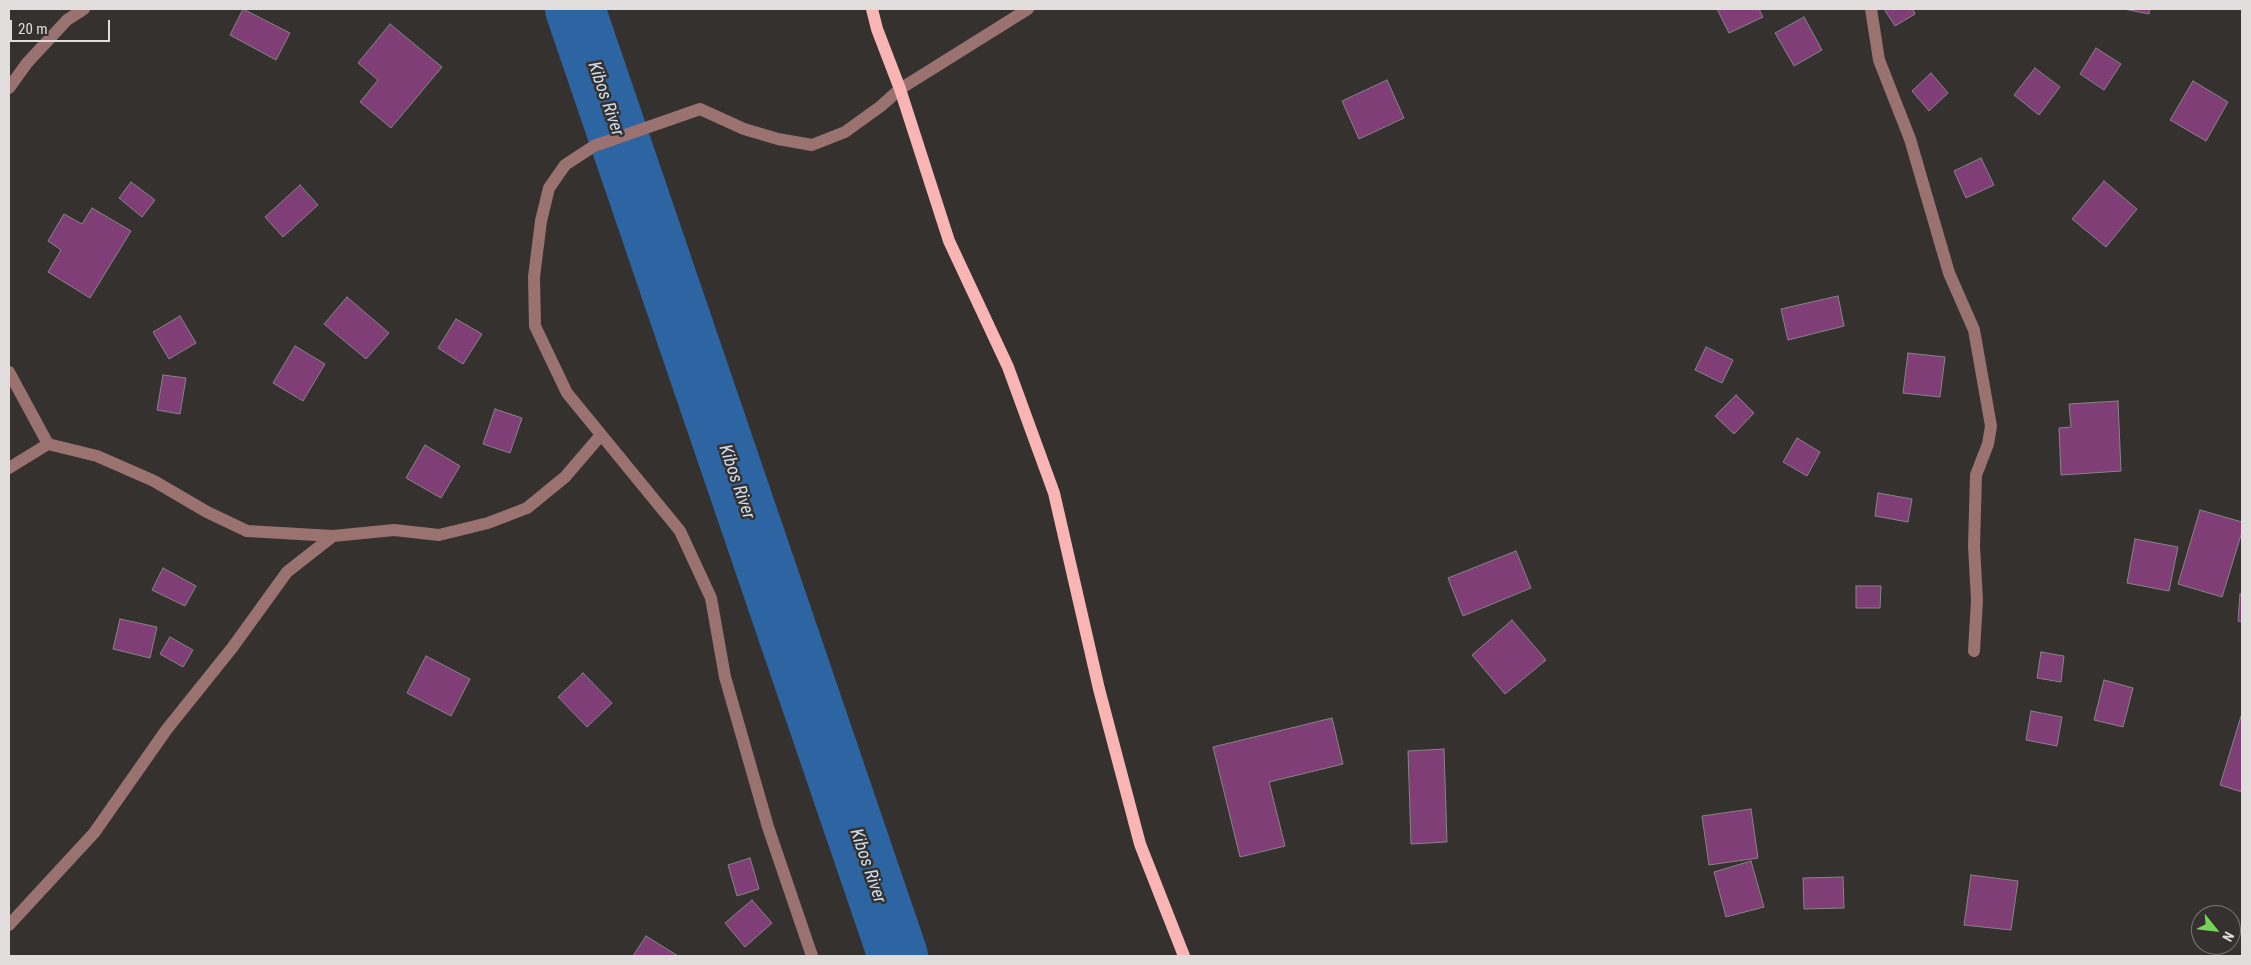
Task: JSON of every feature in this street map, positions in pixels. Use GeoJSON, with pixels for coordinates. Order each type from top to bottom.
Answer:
{"type":"FeatureCollection","features":[{"type":"Feature","properties":{"kind":"main road"},"geometry":{"type":"LineString","coordinates":[[872,9],[877,29],[900,89],[949,240],[1008,367],[1054,493],[1100,689],[1140,844],[1184,956]]}},
{"type":"Feature","properties":{"kind":"street"},"geometry":{"type":"LineString","coordinates":[[9,88],[27,62],[67,20],[84,9]]}},
{"type":"Feature","properties":{"kind":"street"},"geometry":{"type":"LineString","coordinates":[[812,956],[768,827],[728,686],[711,598],[680,532],[567,393],[535,326],[534,277],[541,221],[549,188],[565,165],[594,146],[700,110],[744,129],[778,139],[812,144],[845,132],[881,106],[900,89],[1028,9]]}},
{"type":"Feature","properties":{"kind":"street"},"geometry":{"type":"LineString","coordinates":[[1871,9],[1879,60],[1910,139],[1949,273],[1974,330],[1991,426],[1988,444],[1976,475],[1974,546],[1977,600],[1974,651]]}},
{"type":"Feature","properties":{"kind":"street"},"geometry":{"type":"LineString","coordinates":[[9,372],[48,444]]}},
{"type":"Feature","properties":{"kind":"street"},"geometry":{"type":"LineString","coordinates":[[9,468],[48,444],[97,456],[154,481],[207,512],[247,531],[333,536],[394,530],[439,535],[488,523],[527,508],[565,477],[601,435]]}},
{"type":"Feature","properties":{"kind":"street"},"geometry":{"type":"LineString","coordinates":[[9,925],[94,833],[167,729],[232,648],[287,572],[333,536]]}},
{"type":"Feature","properties":{"kind":"building"},"geometry":{"type":"Polygon","coordinates":[[[243,9],[290,33],[276,60],[230,35],[243,9]]]}},
{"type":"Feature","properties":{"kind":"building"},"geometry":{"type":"Polygon","coordinates":[[[1717,9],[1759,9],[1763,17],[1729,33],[1717,9]]]}},
{"type":"Feature","properties":{"kind":"building"},"geometry":{"type":"Polygon","coordinates":[[[1884,9],[1913,9],[1915,14],[1895,26],[1884,9]]]}},
{"type":"Feature","properties":{"kind":"building"},"geometry":{"type":"Polygon","coordinates":[[[2124,9],[2150,9],[2149,14],[2124,9]]]}},
{"type":"Feature","properties":{"kind":"building"},"geometry":{"type":"Polygon","coordinates":[[[1804,17],[1822,50],[1794,66],[1775,33],[1804,17]]]}},
{"type":"Feature","properties":{"kind":"building"},"geometry":{"type":"Polygon","coordinates":[[[390,24],[442,67],[391,128],[360,102],[378,80],[358,63],[390,24]]]}},
{"type":"Feature","properties":{"kind":"building"},"geometry":{"type":"Polygon","coordinates":[[[2096,48],[2121,64],[2104,90],[2080,74],[2096,48]]]}},
{"type":"Feature","properties":{"kind":"building"},"geometry":{"type":"Polygon","coordinates":[[[2035,68],[2060,87],[2039,115],[2014,95],[2035,68]]]}},
{"type":"Feature","properties":{"kind":"building"},"geometry":{"type":"Polygon","coordinates":[[[1931,73],[1948,93],[1929,111],[1912,91],[1931,73]]]}},
{"type":"Feature","properties":{"kind":"building"},"geometry":{"type":"Polygon","coordinates":[[[1387,80],[1404,118],[1359,139],[1342,101],[1387,80]]]}},
{"type":"Feature","properties":{"kind":"building"},"geometry":{"type":"Polygon","coordinates":[[[2193,81],[2228,102],[2206,141],[2170,120],[2193,81]]]}},
{"type":"Feature","properties":{"kind":"building"},"geometry":{"type":"Polygon","coordinates":[[[1981,158],[1994,185],[1966,198],[1954,171],[1981,158]]]}},
{"type":"Feature","properties":{"kind":"building"},"geometry":{"type":"Polygon","coordinates":[[[2104,181],[2137,209],[2106,247],[2072,219],[2104,181]]]}},
{"type":"Feature","properties":{"kind":"building"},"geometry":{"type":"Polygon","coordinates":[[[131,182],[155,200],[142,217],[119,198],[131,182]]]}},
{"type":"Feature","properties":{"kind":"building"},"geometry":{"type":"Polygon","coordinates":[[[300,185],[318,205],[283,237],[265,217],[300,185]]]}},
{"type":"Feature","properties":{"kind":"building"},"geometry":{"type":"Polygon","coordinates":[[[92,208],[131,231],[90,298],[48,272],[61,250],[48,241],[64,214],[82,224],[92,208]]]}},
{"type":"Feature","properties":{"kind":"building"},"geometry":{"type":"Polygon","coordinates":[[[1838,296],[1844,326],[1788,340],[1781,309],[1838,296]]]}},
{"type":"Feature","properties":{"kind":"building"},"geometry":{"type":"Polygon","coordinates":[[[347,297],[389,333],[366,359],[324,324],[347,297]]]}},
{"type":"Feature","properties":{"kind":"building"},"geometry":{"type":"Polygon","coordinates":[[[180,316],[196,343],[169,359],[153,332],[180,316]]]}},
{"type":"Feature","properties":{"kind":"building"},"geometry":{"type":"Polygon","coordinates":[[[456,319],[482,334],[463,364],[438,348],[456,319]]]}},
{"type":"Feature","properties":{"kind":"building"},"geometry":{"type":"Polygon","coordinates":[[[295,346],[325,364],[303,401],[273,383],[295,346]]]}},
{"type":"Feature","properties":{"kind":"building"},"geometry":{"type":"Polygon","coordinates":[[[1706,347],[1733,360],[1722,383],[1695,370],[1706,347]]]}},
{"type":"Feature","properties":{"kind":"building"},"geometry":{"type":"Polygon","coordinates":[[[1908,353],[1945,357],[1940,397],[1903,393],[1908,353]]]}},
{"type":"Feature","properties":{"kind":"building"},"geometry":{"type":"Polygon","coordinates":[[[163,375],[186,378],[180,414],[157,410],[163,375]]]}},
{"type":"Feature","properties":{"kind":"building"},"geometry":{"type":"Polygon","coordinates":[[[1736,395],[1754,413],[1734,434],[1715,416],[1736,395]]]}},
{"type":"Feature","properties":{"kind":"building"},"geometry":{"type":"Polygon","coordinates":[[[2118,401],[2121,471],[2061,475],[2059,428],[2071,427],[2069,404],[2118,401]]]}},
{"type":"Feature","properties":{"kind":"building"},"geometry":{"type":"Polygon","coordinates":[[[495,409],[522,418],[510,453],[483,444],[495,409]]]}},
{"type":"Feature","properties":{"kind":"building"},"geometry":{"type":"Polygon","coordinates":[[[1797,438],[1820,452],[1807,476],[1783,462],[1797,438]]]}},
{"type":"Feature","properties":{"kind":"building"},"geometry":{"type":"Polygon","coordinates":[[[425,445],[460,466],[441,498],[406,478],[425,445]]]}},
{"type":"Feature","properties":{"kind":"building"},"geometry":{"type":"Polygon","coordinates":[[[1878,493],[1912,499],[1908,522],[1875,516],[1878,493]]]}},
{"type":"Feature","properties":{"kind":"building"},"geometry":{"type":"Polygon","coordinates":[[[2200,510],[2242,522],[2242,532],[2222,597],[2178,584],[2200,510]]]}},
{"type":"Feature","properties":{"kind":"building"},"geometry":{"type":"Polygon","coordinates":[[[2135,539],[2178,547],[2169,591],[2127,583],[2135,539]]]}},
{"type":"Feature","properties":{"kind":"building"},"geometry":{"type":"Polygon","coordinates":[[[1516,551],[1531,588],[1463,616],[1448,578],[1516,551]]]}},
{"type":"Feature","properties":{"kind":"building"},"geometry":{"type":"Polygon","coordinates":[[[163,568],[196,586],[185,606],[152,590],[163,568]]]}},
{"type":"Feature","properties":{"kind":"building"},"geometry":{"type":"Polygon","coordinates":[[[1856,586],[1881,586],[1880,608],[1856,608],[1856,586]]]}},
{"type":"Feature","properties":{"kind":"building"},"geometry":{"type":"Polygon","coordinates":[[[2240,594],[2242,594],[2242,622],[2238,621],[2240,594]]]}},
{"type":"Feature","properties":{"kind":"building"},"geometry":{"type":"Polygon","coordinates":[[[120,619],[157,627],[150,658],[113,649],[120,619]]]}},
{"type":"Feature","properties":{"kind":"building"},"geometry":{"type":"Polygon","coordinates":[[[1512,620],[1546,660],[1505,694],[1472,655],[1512,620]]]}},
{"type":"Feature","properties":{"kind":"building"},"geometry":{"type":"Polygon","coordinates":[[[170,637],[193,650],[183,667],[160,654],[170,637]]]}},
{"type":"Feature","properties":{"kind":"building"},"geometry":{"type":"Polygon","coordinates":[[[2041,652],[2064,656],[2061,682],[2037,678],[2041,652]]]}},
{"type":"Feature","properties":{"kind":"building"},"geometry":{"type":"Polygon","coordinates":[[[426,656],[470,679],[451,716],[407,693],[426,656]]]}},
{"type":"Feature","properties":{"kind":"building"},"geometry":{"type":"Polygon","coordinates":[[[583,673],[612,703],[587,727],[558,697],[583,673]]]}},
{"type":"Feature","properties":{"kind":"building"},"geometry":{"type":"Polygon","coordinates":[[[2104,680],[2133,688],[2123,727],[2094,720],[2104,680]]]}},
{"type":"Feature","properties":{"kind":"building"},"geometry":{"type":"Polygon","coordinates":[[[2031,711],[2062,717],[2057,746],[2026,740],[2031,711]]]}},
{"type":"Feature","properties":{"kind":"building"},"geometry":{"type":"Polygon","coordinates":[[[2242,713],[2242,792],[2220,785],[2242,713]]]}},
{"type":"Feature","properties":{"kind":"building"},"geometry":{"type":"Polygon","coordinates":[[[1332,718],[1343,764],[1269,782],[1285,846],[1240,857],[1213,747],[1332,718]]]}},
{"type":"Feature","properties":{"kind":"building"},"geometry":{"type":"Polygon","coordinates":[[[1444,749],[1447,842],[1411,844],[1408,751],[1444,749]]]}},
{"type":"Feature","properties":{"kind":"building"},"geometry":{"type":"Polygon","coordinates":[[[1751,809],[1758,858],[1709,865],[1702,816],[1751,809]]]}},
{"type":"Feature","properties":{"kind":"building"},"geometry":{"type":"Polygon","coordinates":[[[750,858],[759,889],[737,896],[728,865],[750,858]]]}},
{"type":"Feature","properties":{"kind":"building"},"geometry":{"type":"Polygon","coordinates":[[[1751,861],[1764,907],[1726,917],[1714,872],[1751,861]]]}},
{"type":"Feature","properties":{"kind":"building"},"geometry":{"type":"Polygon","coordinates":[[[1971,875],[2018,881],[2011,930],[1964,925],[1971,875]]]}},
{"type":"Feature","properties":{"kind":"building"},"geometry":{"type":"Polygon","coordinates":[[[1843,877],[1844,908],[1804,909],[1803,878],[1843,877]]]}},
{"type":"Feature","properties":{"kind":"building"},"geometry":{"type":"Polygon","coordinates":[[[752,900],[772,923],[745,947],[725,923],[752,900]]]}},
{"type":"Feature","properties":{"kind":"building"},"geometry":{"type":"Polygon","coordinates":[[[646,936],[678,956],[633,956],[646,936]]]}},
{"type":"Feature","properties":{"kind":"waterway","name":"Kibos River"},"geometry":{"type":"LineString","coordinates":[[575,9],[898,956]]}}]}
